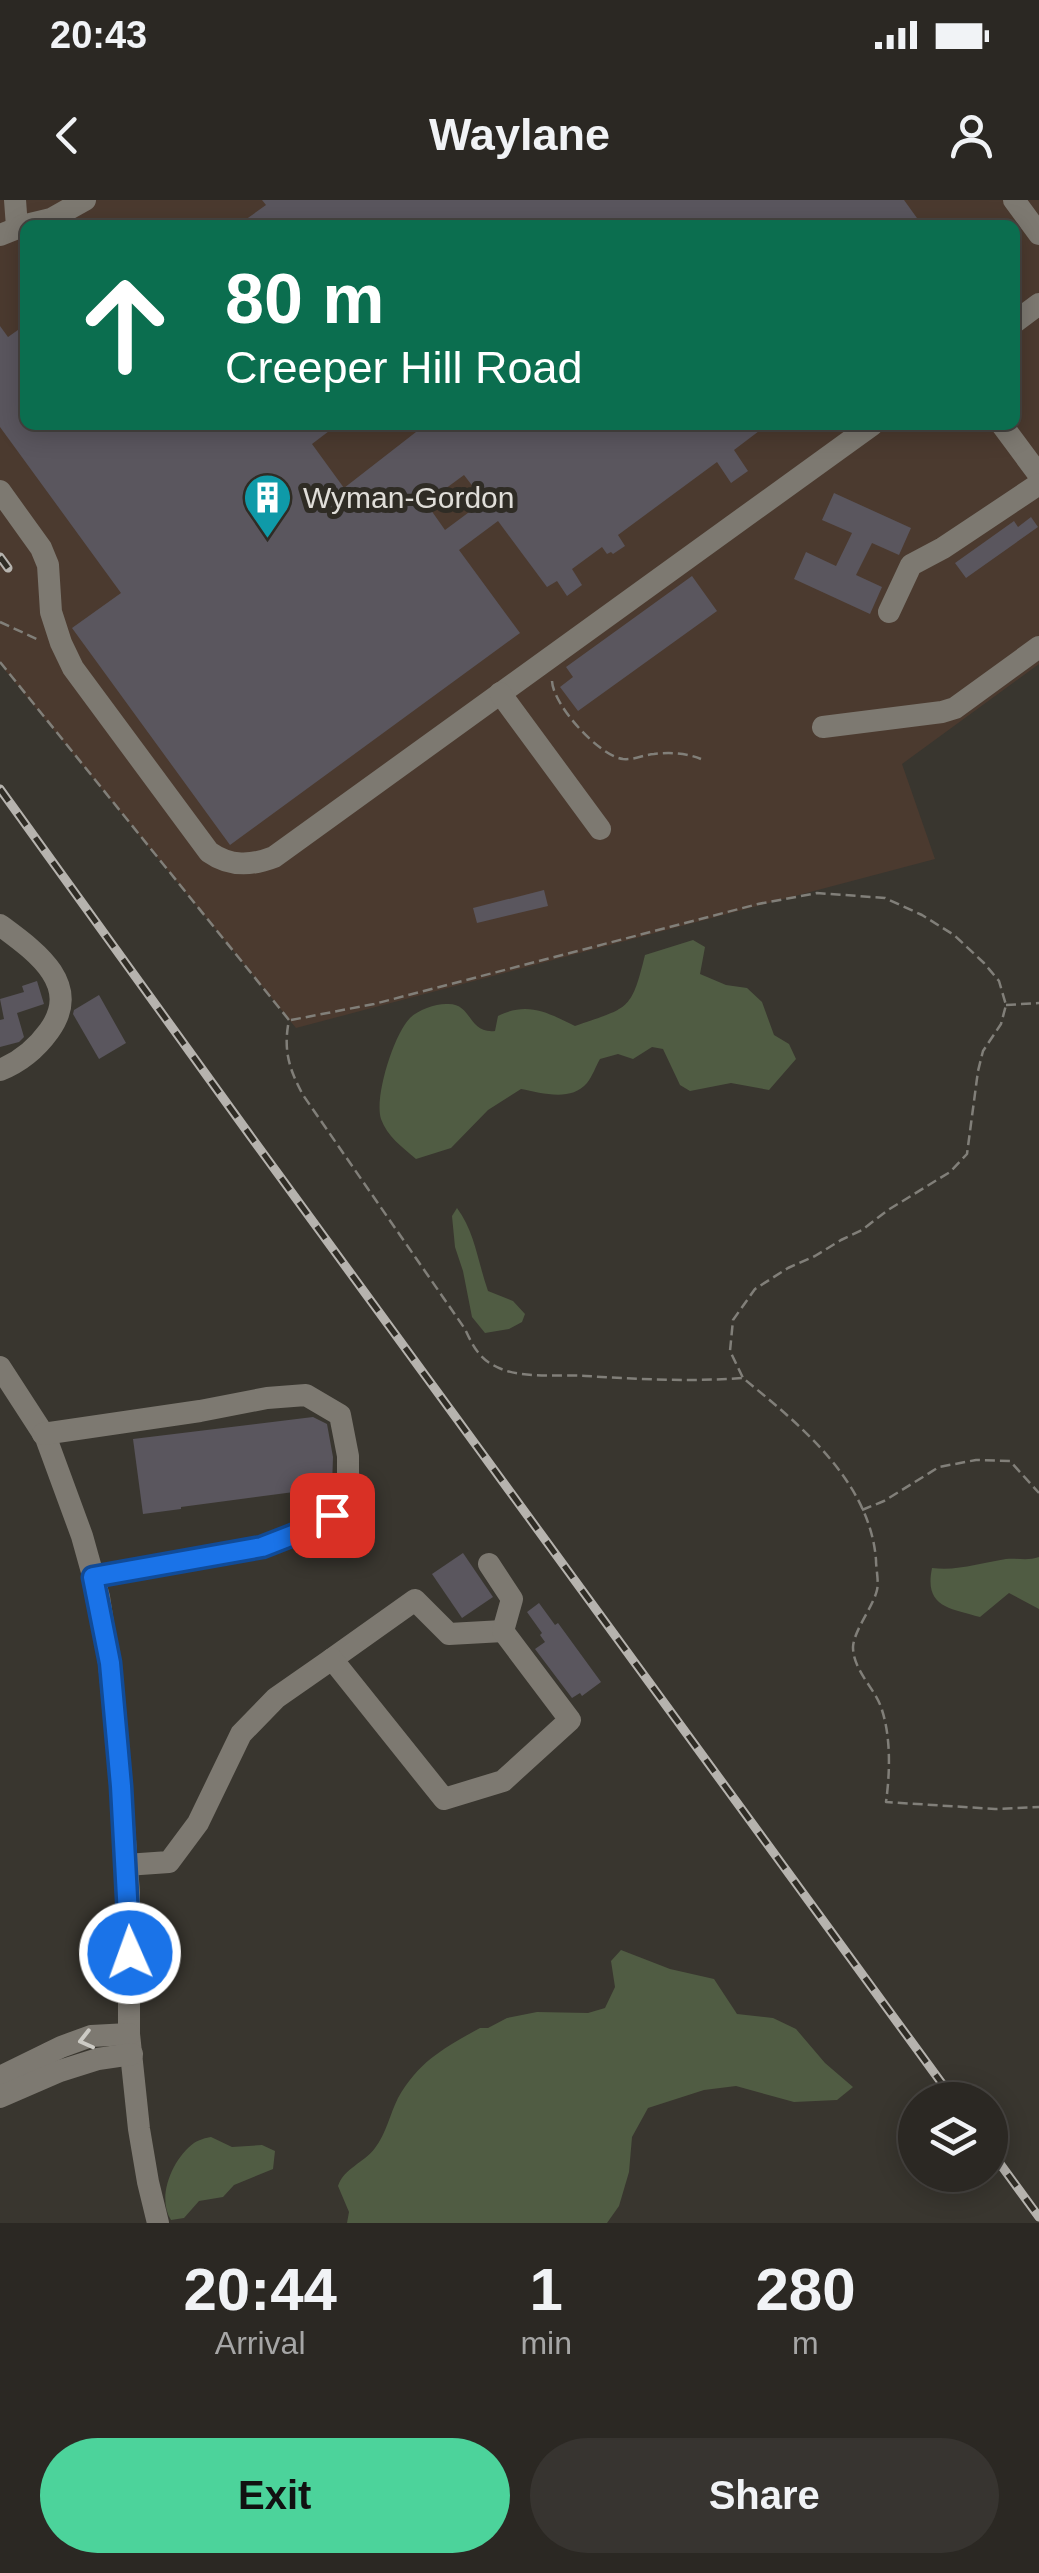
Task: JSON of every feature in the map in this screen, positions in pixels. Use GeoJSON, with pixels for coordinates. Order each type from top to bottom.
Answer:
{"type":"FeatureCollection","features":[{"type":"Feature","properties":{"kind":"street"},"geometry":{"type":"LineString","coordinates":[[15,200],[17,228]]}},
{"type":"Feature","properties":{"kind":"street"},"geometry":{"type":"LineString","coordinates":[[46,220],[84,200]]}},
{"type":"Feature","properties":{"kind":"street"},"geometry":{"type":"LineString","coordinates":[[1014,200],[1039,234]]}},
{"type":"Feature","properties":{"kind":"street"},"geometry":{"type":"LineString","coordinates":[[0,491],[41,548],[48,565],[51,612],[66,656],[210,852],[218,858],[248,865],[274,857],[865,430]]}},
{"type":"Feature","properties":{"kind":"street"},"geometry":{"type":"LineString","coordinates":[[1006,430],[1039,475]]}},
{"type":"Feature","properties":{"kind":"street"},"geometry":{"type":"LineString","coordinates":[[889,612],[911,565],[1039,484]]}},
{"type":"Feature","properties":{"kind":"street"},"geometry":{"type":"LineString","coordinates":[[823,727],[954,708],[1039,647]]}},
{"type":"Feature","properties":{"kind":"street"},"geometry":{"type":"LineString","coordinates":[[500,692],[600,830]]}},
{"type":"Feature","properties":{"kind":"street"},"geometry":{"type":"LineString","coordinates":[[0,925],[38,954],[62,993],[54,1025],[40,1043],[0,1070]]}},
{"type":"Feature","properties":{"kind":"street"},"geometry":{"type":"LineString","coordinates":[[0,1367],[43,1434],[80,1529],[110,1663],[126,1865],[130,2044],[138,2129],[158,2223]]}},
{"type":"Feature","properties":{"kind":"street"},"geometry":{"type":"LineString","coordinates":[[43,1434],[306,1395],[340,1415],[348,1456],[348,1488],[332,1515],[262,1547],[93,1577]]}},
{"type":"Feature","properties":{"kind":"street"},"geometry":{"type":"LineString","coordinates":[[490,1564],[512,1599],[503,1631]]}},
{"type":"Feature","properties":{"kind":"street"},"geometry":{"type":"LineString","coordinates":[[126,1865],[169,1862],[198,1822],[242,1734],[276,1698],[415,1600],[449,1634],[503,1631]]}},
{"type":"Feature","properties":{"kind":"street"},"geometry":{"type":"LineString","coordinates":[[332,1659],[444,1799],[503,1780],[570,1720],[503,1631]]}},
{"type":"Feature","properties":{"kind":"street"},"geometry":{"type":"LineString","coordinates":[[0,2077],[91,2036],[130,2044]]}},
{"type":"Feature","properties":{"kind":"street"},"geometry":{"type":"LineString","coordinates":[[0,2097],[130,2044]]}},
{"type":"Feature","properties":{"kind":"path"},"geometry":{"type":"LineString","coordinates":[[0,622],[66,656]]}},
{"type":"Feature","properties":{"kind":"path"},"geometry":{"type":"LineString","coordinates":[[554,654],[555,697],[568,716],[604,750],[618,759],[669,753],[700,759]]}},
{"type":"Feature","properties":{"kind":"path"},"geometry":{"type":"LineString","coordinates":[[0,662],[289,1020],[290,1071],[465,1329],[476,1351],[492,1365],[514,1374],[636,1380],[743,1378]]}},
{"type":"Feature","properties":{"kind":"path"},"geometry":{"type":"LineString","coordinates":[[289,1020],[374,1004],[758,904],[818,893],[885,898],[954,936],[984,963],[999,980],[1006,1005],[1002,1024],[983,1051],[967,1154],[950,1172],[862,1230],[788,1268],[755,1290],[732,1320],[730,1350],[743,1378],[776,1404],[835,1464],[853,1491],[874,1544],[878,1589],[853,1646],[860,1672],[882,1708],[889,1778],[886,1802],[994,1809],[1039,1807]]}},
{"type":"Feature","properties":{"kind":"path"},"geometry":{"type":"LineString","coordinates":[[1006,1005],[1039,1003]]}},
{"type":"Feature","properties":{"kind":"path"},"geometry":{"type":"LineString","coordinates":[[862,1510],[884,1501],[938,1467],[976,1460],[1010,1462],[1039,1493]]}},
{"type":"Feature","properties":{"kind":"shaded area","name":"Wyman-Gordon"},"geometry":{"type":"Polygon","coordinates":[[[0,200],[1039,200],[1039,664],[902,764],[935,859],[296,1028],[0,664],[0,200]]]}},
{"type":"Feature","properties":{"kind":"green space"},"geometry":{"type":"Polygon","coordinates":[[[693,940],[705,947],[700,974],[726,985],[747,988],[762,1002],[774,1035],[789,1044],[796,1059],[769,1090],[731,1083],[690,1091],[680,1085],[663,1049],[652,1047],[633,1059],[618,1054],[600,1059],[587,1083],[573,1093],[556,1095],[521,1089],[488,1110],[451,1148],[416,1159],[387,1131],[381,1119],[380,1096],[387,1066],[404,1026],[417,1012],[437,1005],[455,1005],[486,1031],[495,1031],[498,1016],[519,1009],[547,1013],[575,1026],[625,1005],[636,987],[645,955],[693,940]]]}},
{"type":"Feature","properties":{"kind":"green space"},"geometry":{"type":"Polygon","coordinates":[[[457,1208],[472,1237],[488,1291],[513,1301],[525,1314],[522,1322],[509,1329],[485,1333],[472,1317],[455,1247],[452,1216],[457,1208]]]}},
{"type":"Feature","properties":{"kind":"green space"},"geometry":{"type":"Polygon","coordinates":[[[1039,1557],[1039,1609],[1009,1593],[980,1617],[941,1604],[932,1591],[932,1568],[1039,1557]]]}},
{"type":"Feature","properties":{"kind":"green space"},"geometry":{"type":"Polygon","coordinates":[[[621,1950],[670,1969],[714,1979],[737,2014],[773,2018],[796,2029],[825,2063],[853,2087],[837,2100],[794,2102],[736,2086],[704,2090],[648,2108],[632,2137],[629,2172],[619,2206],[607,2223],[347,2223],[349,2212],[338,2186],[349,2170],[375,2148],[398,2098],[424,2065],[467,2035],[507,2018],[537,2012],[588,2013],[605,2008],[615,1987],[611,1961],[621,1950]]]}},
{"type":"Feature","properties":{"kind":"green space"},"geometry":{"type":"Polygon","coordinates":[[[211,2137],[232,2147],[262,2145],[275,2151],[273,2169],[234,2185],[223,2197],[199,2201],[184,2218],[171,2220],[165,2200],[169,2178],[186,2150],[211,2137]]]}},
{"type":"Feature","properties":{"kind":"building"},"geometry":{"type":"Polygon","coordinates":[[[262,200],[904,200],[918,220],[245,220],[266,205],[262,200]]]}},
{"type":"Feature","properties":{"kind":"building","name":"Wyman-Gordon"},"geometry":{"type":"Polygon","coordinates":[[[0,326],[8,337],[20,329],[20,430],[330,430],[312,444],[344,488],[419,430],[760,430],[734,450],[748,471],[731,483],[717,462],[618,535],[625,546],[613,554],[607,554],[602,547],[572,569],[582,585],[567,596],[557,581],[547,587],[498,521],[459,550],[520,633],[230,845],[72,628],[121,593],[0,427],[0,326]],[[464,475],[426,503],[445,530],[484,501],[464,475]]]}},
{"type":"Feature","properties":{"kind":"building"},"geometry":{"type":"Polygon","coordinates":[[[834,493],[911,528],[899,555],[872,543],[856,575],[882,587],[870,614],[794,579],[806,552],[836,566],[852,533],[822,520],[834,493]]]}},
{"type":"Feature","properties":{"kind":"building"},"geometry":{"type":"Polygon","coordinates":[[[1031,517],[1038,527],[966,578],[955,563],[1014,521],[1018,527],[1031,517]]]}},
{"type":"Feature","properties":{"kind":"building"},"geometry":{"type":"Polygon","coordinates":[[[692,576],[717,611],[578,711],[560,687],[573,677],[566,667],[692,576]]]}},
{"type":"Feature","properties":{"kind":"building"},"geometry":{"type":"Polygon","coordinates":[[[544,890],[548,906],[477,923],[473,908],[544,890]]]}},
{"type":"Feature","properties":{"kind":"building"},"geometry":{"type":"Polygon","coordinates":[[[37,981],[44,1004],[17,1013],[24,1037],[0,1047],[0,1020],[4,1019],[0,999],[24,992],[22,986],[37,981]]]}},
{"type":"Feature","properties":{"kind":"building"},"geometry":{"type":"Polygon","coordinates":[[[99,995],[126,1043],[99,1059],[73,1014],[99,995]]]}},
{"type":"Feature","properties":{"kind":"building"},"geometry":{"type":"Polygon","coordinates":[[[313,1417],[327,1424],[333,1457],[332,1487],[143,1514],[133,1439],[313,1417]]]}},
{"type":"Feature","properties":{"kind":"building"},"geometry":{"type":"Polygon","coordinates":[[[463,1553],[493,1597],[462,1618],[432,1574],[463,1553]]]}},
{"type":"Feature","properties":{"kind":"building"},"geometry":{"type":"Polygon","coordinates":[[[539,1603],[601,1682],[582,1696],[580,1693],[572,1698],[535,1649],[545,1642],[527,1612],[539,1603]]]}},
{"type":"Feature","properties":{"kind":"railway"},"geometry":{"type":"LineString","coordinates":[[0,557],[8,568]]}},
{"type":"Feature","properties":{"kind":"railway"},"geometry":{"type":"LineString","coordinates":[[0,789],[941,2082]]}},
{"type":"Feature","properties":{"kind":"railway"},"geometry":{"type":"LineString","coordinates":[[1008,2175],[1039,2217]]}},
{"type":"Feature","properties":{"kind":"place","name":"Wyman-Gordon"},"geometry":{"type":"Point","coordinates":[268,540]}},
{"type":"Feature","properties":{"kind":"route"},"geometry":{"type":"LineString","coordinates":[[130,1953],[129,1893],[110,1663],[93,1577],[262,1547],[332,1515]]}}]}
